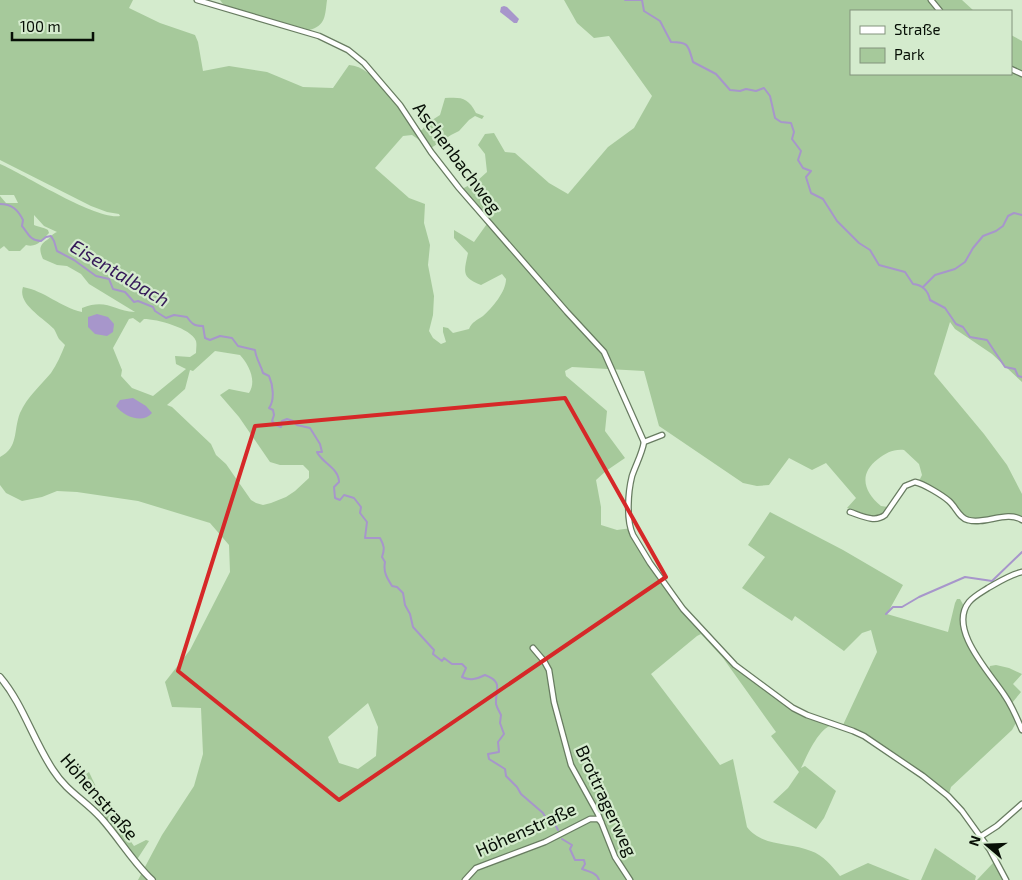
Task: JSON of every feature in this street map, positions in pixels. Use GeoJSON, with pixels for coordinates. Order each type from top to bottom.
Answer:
{"type":"FeatureCollection","features":[{"type":"Feature","properties":{"kind":"street","name":"Aschenbachweg"},"geometry":{"type":"LineString","coordinates":[[196,0],[319,36],[348,50],[364,63],[400,105],[431,152],[458,188],[604,352],[644,442]]}},
{"type":"Feature","properties":{"kind":"street"},"geometry":{"type":"LineString","coordinates":[[931,0],[939,10]]}},
{"type":"Feature","properties":{"kind":"street"},"geometry":{"type":"LineString","coordinates":[[662,435],[644,442],[632,478],[628,515],[629,526],[650,563],[683,609],[728,659],[779,700],[799,712],[864,736],[923,776],[956,803],[994,857],[1006,880]]}},
{"type":"Feature","properties":{"kind":"street"},"geometry":{"type":"LineString","coordinates":[[850,512],[873,519],[881,518],[890,509],[905,486],[915,482],[945,498],[962,517],[968,520],[986,520],[1013,516],[1022,520]]}},
{"type":"Feature","properties":{"kind":"street"},"geometry":{"type":"LineString","coordinates":[[1022,572],[1002,579],[970,601],[966,608],[964,626],[969,643],[1007,698],[1022,730]]}},
{"type":"Feature","properties":{"kind":"street","name":"Brottragerweg"},"geometry":{"type":"LineString","coordinates":[[532,648],[544,661],[549,670],[554,702],[571,765],[602,823],[615,857],[630,880]]}},
{"type":"Feature","properties":{"kind":"street","name":"Höhenstraße"},"geometry":{"type":"LineString","coordinates":[[0,677],[18,703],[42,753],[60,780],[75,796],[99,816],[135,862],[152,880]]}},
{"type":"Feature","properties":{"kind":"street"},"geometry":{"type":"LineString","coordinates":[[980,837],[998,826],[1022,804]]}},
{"type":"Feature","properties":{"kind":"street","name":"Höhenstraße"},"geometry":{"type":"LineString","coordinates":[[465,880],[476,868],[545,842],[590,818],[598,819],[602,823]]}},
{"type":"Feature","properties":{"kind":"highlighted area"},"geometry":{"type":"Polygon","coordinates":[[[565,398],[666,577],[339,800],[178,671],[255,426],[565,398]]]}},
{"type":"Feature","properties":{"kind":"green space"},"geometry":{"type":"Polygon","coordinates":[[[0,0],[133,0],[129,8],[160,23],[195,35],[203,71],[229,66],[267,72],[303,87],[333,88],[349,65],[359,67],[386,91],[414,131],[422,130],[426,124],[440,115],[445,98],[464,99],[467,101],[476,113],[484,116],[482,119],[475,116],[459,131],[431,148],[412,135],[403,136],[375,168],[409,198],[425,204],[424,223],[430,245],[428,265],[434,296],[433,315],[429,331],[433,338],[441,344],[446,342],[443,327],[448,328],[453,333],[469,329],[494,304],[504,289],[506,279],[502,274],[481,285],[467,276],[465,269],[468,253],[454,238],[454,230],[474,242],[489,221],[462,189],[477,181],[487,172],[485,154],[478,145],[485,134],[494,133],[505,152],[515,153],[549,183],[568,194],[608,147],[634,128],[652,96],[609,36],[594,38],[577,23],[564,0],[962,0],[973,10],[850,10],[850,75],[1012,75],[1012,36],[1022,41],[1022,382],[992,354],[955,329],[950,322],[934,374],[1007,465],[1022,494],[1022,519],[1015,515],[967,519],[954,504],[919,481],[922,475],[919,464],[904,450],[893,451],[884,455],[868,471],[866,477],[867,489],[875,501],[881,506],[888,507],[883,515],[874,517],[847,508],[856,498],[826,463],[812,470],[789,458],[769,485],[757,486],[743,483],[659,426],[644,371],[572,367],[565,371],[566,376],[607,411],[605,431],[625,458],[596,480],[601,507],[601,525],[617,530],[632,528],[669,587],[693,617],[733,660],[794,706],[808,713],[834,721],[818,737],[801,768],[805,766],[836,791],[824,818],[816,829],[773,802],[788,788],[799,772],[771,736],[776,732],[723,658],[701,634],[651,674],[720,765],[733,759],[747,827],[760,838],[803,848],[819,855],[840,876],[868,863],[910,880],[138,880],[162,835],[194,786],[203,754],[201,708],[172,707],[165,682],[190,650],[230,572],[229,545],[210,523],[138,501],[57,491],[42,497],[22,501],[6,493],[0,485],[0,457],[6,453],[13,443],[20,413],[30,397],[51,373],[65,345],[59,339],[54,329],[28,305],[22,293],[23,287],[82,312],[82,308],[98,304],[135,312],[89,284],[81,274],[67,266],[57,265],[43,259],[40,250],[41,246],[57,232],[44,226],[34,215],[34,225],[48,230],[49,233],[39,243],[30,246],[26,245],[20,251],[9,251],[4,246],[0,249],[0,196],[6,203],[18,203],[14,195],[0,195],[0,164],[60,196],[94,211],[120,216],[119,214],[91,206],[0,160],[0,0]],[[133,318],[129,319],[113,348],[122,370],[121,376],[132,388],[153,396],[186,369],[176,364],[175,356],[190,357],[196,353],[196,341],[188,332],[173,325],[144,319],[140,323],[133,318]],[[215,351],[193,371],[190,370],[185,389],[167,405],[172,407],[211,444],[216,455],[226,464],[251,500],[263,505],[286,497],[309,478],[309,471],[303,465],[280,465],[270,462],[239,417],[220,395],[229,389],[249,393],[252,383],[251,373],[240,355],[215,351]],[[368,703],[328,737],[339,763],[358,769],[376,756],[378,727],[368,703]]]}},
{"type":"Feature","properties":{"kind":"green space"},"geometry":{"type":"Polygon","coordinates":[[[220,0],[327,0],[322,23],[309,30],[227,6],[220,0]]]}},
{"type":"Feature","properties":{"kind":"green space"},"geometry":{"type":"Polygon","coordinates":[[[770,512],[843,550],[903,585],[887,614],[948,632],[955,603],[957,599],[960,599],[965,608],[963,632],[1017,721],[1012,730],[951,787],[949,794],[865,735],[843,725],[877,652],[871,630],[862,633],[844,651],[795,616],[792,621],[742,588],[765,557],[748,545],[770,512]]]}},
{"type":"Feature","properties":{"kind":"green space"},"geometry":{"type":"Polygon","coordinates":[[[996,665],[1022,674],[1013,684],[1021,692],[1012,703],[989,670],[990,666],[996,665]]]}},
{"type":"Feature","properties":{"kind":"green space"},"geometry":{"type":"Polygon","coordinates":[[[89,772],[104,804],[134,846],[146,840],[149,841],[138,858],[135,858],[101,814],[82,777],[89,772]]]}},
{"type":"Feature","properties":{"kind":"green space"},"geometry":{"type":"Polygon","coordinates":[[[935,848],[976,876],[975,880],[921,880],[935,848]]]}},
{"type":"Feature","properties":{"kind":"green space"},"geometry":{"type":"Polygon","coordinates":[[[993,863],[997,864],[1004,880],[977,880],[993,863]]]}},
{"type":"Feature","properties":{"kind":"shaded area"},"geometry":{"type":"Polygon","coordinates":[[[504,6],[519,19],[517,23],[514,23],[500,12],[501,7],[504,6]]]}},
{"type":"Feature","properties":{"kind":"shaded area"},"geometry":{"type":"Polygon","coordinates":[[[97,314],[108,317],[114,324],[113,332],[107,336],[95,334],[88,327],[88,317],[97,314]]]}},
{"type":"Feature","properties":{"kind":"shaded area"},"geometry":{"type":"Polygon","coordinates":[[[133,398],[146,406],[152,413],[139,419],[129,416],[116,406],[120,400],[133,398]]]}},
{"type":"Feature","properties":{"kind":"waterway"},"geometry":{"type":"LineString","coordinates":[[625,0],[641,0]]}},
{"type":"Feature","properties":{"kind":"waterway"},"geometry":{"type":"LineString","coordinates":[[642,0],[644,11],[660,21],[671,42],[685,44],[693,62],[716,74],[730,90],[740,91],[746,89],[756,91],[764,88],[770,96],[775,118],[781,122],[791,123],[794,132],[792,139],[801,151],[798,160],[803,168],[811,171],[806,177],[811,193],[823,199],[837,221],[859,243],[870,250],[879,265],[905,272],[913,284],[920,286],[928,293],[930,300],[945,308],[956,324],[963,327],[970,337],[987,340],[1005,367],[1015,369],[1018,376],[1022,377]]}},
{"type":"Feature","properties":{"kind":"waterway","name":"Eisentalbach"},"geometry":{"type":"LineString","coordinates":[[0,204],[11,206],[19,213],[23,220],[22,226],[32,238],[41,241],[51,236],[57,251],[74,260],[96,276],[109,279],[113,289],[125,292],[134,302],[138,301],[153,307],[155,311],[166,318],[174,315],[187,317],[197,326],[203,326],[205,338],[210,340],[220,336],[232,338],[238,346],[255,350],[263,373],[269,376],[272,384],[273,397],[269,408],[273,410],[272,421],[281,427],[282,421],[287,419],[297,425],[310,428],[320,444],[322,452],[317,452],[319,456],[333,469],[338,477],[339,482],[334,487],[335,498],[340,500],[344,495],[354,498],[361,507],[360,513],[367,522],[365,538],[380,538],[384,549],[382,557],[385,562],[386,575],[392,586],[397,587],[403,593],[413,627],[434,650],[433,654],[442,661],[444,658],[452,664],[462,664],[466,668],[462,677],[474,679],[485,675],[497,684],[496,704],[501,715],[500,723],[504,734],[498,742],[499,752],[488,754],[489,759],[505,769],[506,776],[521,794],[543,813],[547,820],[555,824],[558,830]]}},
{"type":"Feature","properties":{"kind":"waterway"},"geometry":{"type":"LineString","coordinates":[[923,287],[935,275],[955,269],[965,262],[983,236],[1003,226],[1008,216],[1014,213],[1022,215]]}},
{"type":"Feature","properties":{"kind":"waterway"},"geometry":{"type":"LineString","coordinates":[[886,614],[893,607],[902,607],[919,597],[965,577],[992,581],[1022,552]]}},
{"type":"Feature","properties":{"kind":"waterway","name":"Eisentalbach"},"geometry":{"type":"LineString","coordinates":[[562,839],[572,845],[570,849],[575,860],[584,860],[585,864],[582,869],[594,874],[599,880]]}}]}
